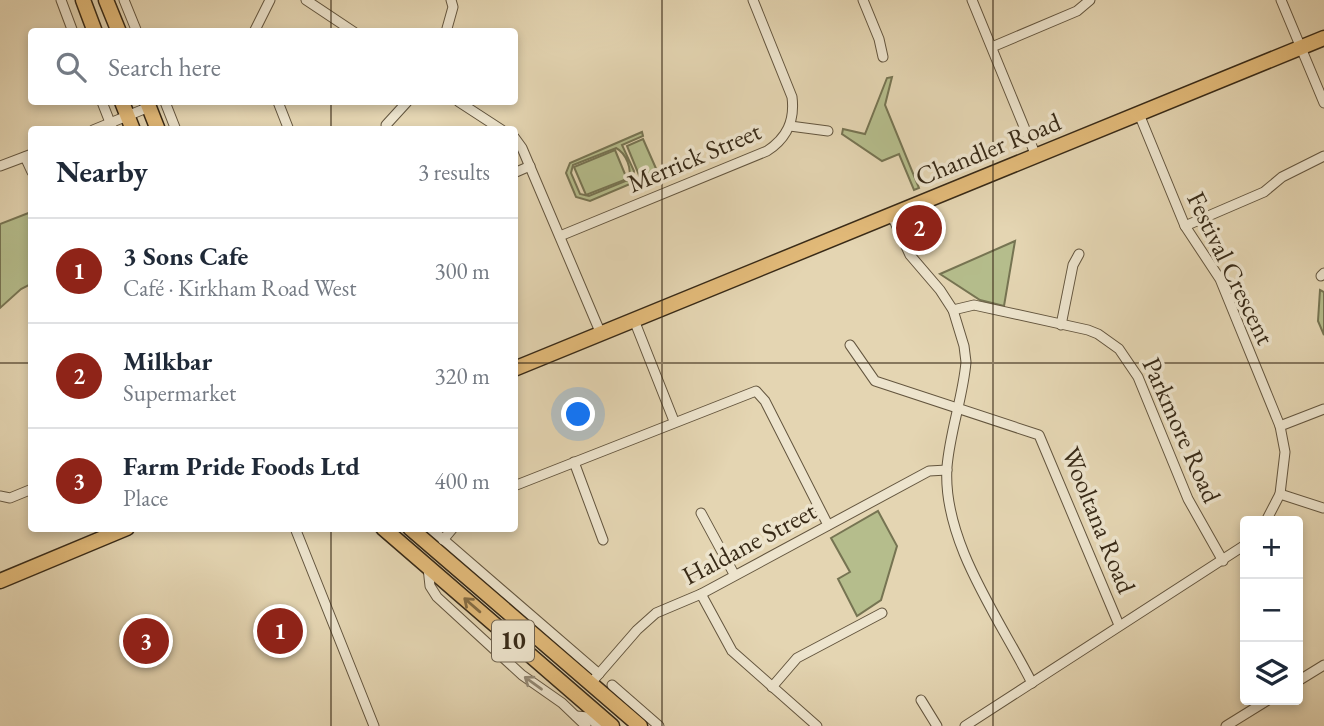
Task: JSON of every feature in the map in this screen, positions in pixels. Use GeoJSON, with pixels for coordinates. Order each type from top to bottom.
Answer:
{"type":"FeatureCollection","features":[{"type":"Feature","properties":{"kind":"main road"},"geometry":{"type":"LineString","coordinates":[[83,0],[94,28]]}},
{"type":"Feature","properties":{"kind":"main road"},"geometry":{"type":"LineString","coordinates":[[106,0],[116,28]]}},
{"type":"Feature","properties":{"kind":"main road","name":"Chandler Road"},"geometry":{"type":"LineString","coordinates":[[518,367],[1324,38]]}},
{"type":"Feature","properties":{"kind":"main road"},"geometry":{"type":"LineString","coordinates":[[123,105],[130,123]]}},
{"type":"Feature","properties":{"kind":"main road"},"geometry":{"type":"LineString","coordinates":[[148,105],[156,126]]}},
{"type":"Feature","properties":{"kind":"main road"},"geometry":{"type":"LineString","coordinates":[[0,581],[117,532]]}},
{"type":"Feature","properties":{"kind":"main road","name":"10"},"geometry":{"type":"LineString","coordinates":[[388,532],[598,720],[612,726]]}},
{"type":"Feature","properties":{"kind":"main road","name":"10"},"geometry":{"type":"LineString","coordinates":[[415,532],[595,678],[640,726]]}},
{"type":"Feature","properties":{"kind":"main road"},"geometry":{"type":"LineString","coordinates":[[595,678],[589,694],[598,720]]}},
{"type":"Feature","properties":{"kind":"street"},"geometry":{"type":"LineString","coordinates":[[61,0],[72,28]]}},
{"type":"Feature","properties":{"kind":"street"},"geometry":{"type":"LineString","coordinates":[[124,0],[135,28]]}},
{"type":"Feature","properties":{"kind":"street"},"geometry":{"type":"LineString","coordinates":[[256,28],[270,0]]}},
{"type":"Feature","properties":{"kind":"street"},"geometry":{"type":"LineString","coordinates":[[306,0],[348,28]]}},
{"type":"Feature","properties":{"kind":"street"},"geometry":{"type":"LineString","coordinates":[[447,28],[453,7],[451,0]]}},
{"type":"Feature","properties":{"kind":"street","name":"Merrick Street"},"geometry":{"type":"LineString","coordinates":[[560,236],[767,151],[785,136],[794,110],[792,97],[753,0]]}},
{"type":"Feature","properties":{"kind":"street"},"geometry":{"type":"LineString","coordinates":[[863,0],[879,39],[883,57]]}},
{"type":"Feature","properties":{"kind":"street"},"geometry":{"type":"LineString","coordinates":[[972,0],[1036,156]]}},
{"type":"Feature","properties":{"kind":"street"},"geometry":{"type":"LineString","coordinates":[[992,47],[1077,11],[1090,0]]}},
{"type":"Feature","properties":{"kind":"street"},"geometry":{"type":"LineString","coordinates":[[1281,0],[1324,103]]}},
{"type":"Feature","properties":{"kind":"street"},"geometry":{"type":"LineString","coordinates":[[103,105],[112,126],[130,123],[147,105]]}},
{"type":"Feature","properties":{"kind":"street"},"geometry":{"type":"LineString","coordinates":[[166,105],[174,126]]}},
{"type":"Feature","properties":{"kind":"street"},"geometry":{"type":"LineString","coordinates":[[279,105],[287,126]]}},
{"type":"Feature","properties":{"kind":"street"},"geometry":{"type":"LineString","coordinates":[[386,124],[404,105]]}},
{"type":"Feature","properties":{"kind":"street"},"geometry":{"type":"LineString","coordinates":[[464,105],[496,126]]}},
{"type":"Feature","properties":{"kind":"street","name":"Festival Crescent"},"geometry":{"type":"LineString","coordinates":[[1139,114],[1185,226],[1220,279],[1280,426],[1285,452],[1280,494],[1269,516]]}},
{"type":"Feature","properties":{"kind":"street"},"geometry":{"type":"LineString","coordinates":[[790,126],[828,131]]}},
{"type":"Feature","properties":{"kind":"street"},"geometry":{"type":"LineString","coordinates":[[518,144],[530,166],[601,334]]}},
{"type":"Feature","properties":{"kind":"street"},"geometry":{"type":"LineString","coordinates":[[0,166],[28,155]]}},
{"type":"Feature","properties":{"kind":"street"},"geometry":{"type":"LineString","coordinates":[[1185,226],[1264,192],[1282,177],[1324,156]]}},
{"type":"Feature","properties":{"kind":"street"},"geometry":{"type":"LineString","coordinates":[[518,171],[530,166]]}},
{"type":"Feature","properties":{"kind":"street"},"geometry":{"type":"LineString","coordinates":[[892,216],[910,255],[953,310],[964,346],[966,362],[947,470],[950,510],[958,540],[1032,683]]}},
{"type":"Feature","properties":{"kind":"street"},"geometry":{"type":"LineString","coordinates":[[1061,324],[1073,265],[1079,254]]}},
{"type":"Feature","properties":{"kind":"street","name":"Parkmore Road"},"geometry":{"type":"LineString","coordinates":[[953,310],[974,306],[1061,324],[1098,334],[1119,349],[1132,365],[1188,499],[1223,561]]}},
{"type":"Feature","properties":{"kind":"street"},"geometry":{"type":"LineString","coordinates":[[634,320],[674,421]]}},
{"type":"Feature","properties":{"kind":"street","name":"Wooltana Road"},"geometry":{"type":"LineString","coordinates":[[850,345],[875,381],[1034,431],[1042,439],[1119,625]]}},
{"type":"Feature","properties":{"kind":"street"},"geometry":{"type":"LineString","coordinates":[[518,484],[756,391],[765,401],[828,525]]}},
{"type":"Feature","properties":{"kind":"street"},"geometry":{"type":"LineString","coordinates":[[1280,426],[1324,409]]}},
{"type":"Feature","properties":{"kind":"street"},"geometry":{"type":"LineString","coordinates":[[574,462],[603,540]]}},
{"type":"Feature","properties":{"kind":"street","name":"Haldane Street"},"geometry":{"type":"LineString","coordinates":[[595,678],[656,613],[701,594],[929,471],[947,470]]}},
{"type":"Feature","properties":{"kind":"street"},"geometry":{"type":"LineString","coordinates":[[0,496],[10,498],[28,491]]}},
{"type":"Feature","properties":{"kind":"street"},"geometry":{"type":"LineString","coordinates":[[1280,494],[1323,508]]}},
{"type":"Feature","properties":{"kind":"street"},"geometry":{"type":"LineString","coordinates":[[701,513],[734,574]]}},
{"type":"Feature","properties":{"kind":"street"},"geometry":{"type":"LineString","coordinates":[[297,532],[374,726]]}},
{"type":"Feature","properties":{"kind":"street"},"geometry":{"type":"LineString","coordinates":[[434,532],[595,678]]}},
{"type":"Feature","properties":{"kind":"street"},"geometry":{"type":"LineString","coordinates":[[443,540],[450,532]]}},
{"type":"Feature","properties":{"kind":"street"},"geometry":{"type":"LineString","coordinates":[[965,726],[1240,549]]}},
{"type":"Feature","properties":{"kind":"street"},"geometry":{"type":"LineString","coordinates":[[428,568],[430,586],[437,597],[522,675],[586,726]]}},
{"type":"Feature","properties":{"kind":"street"},"geometry":{"type":"LineString","coordinates":[[701,594],[732,651],[817,726]]}},
{"type":"Feature","properties":{"kind":"street"},"geometry":{"type":"LineString","coordinates":[[772,687],[797,658],[882,613]]}},
{"type":"Feature","properties":{"kind":"street"},"geometry":{"type":"LineString","coordinates":[[1303,678],[1324,665]]}},
{"type":"Feature","properties":{"kind":"street"},"geometry":{"type":"LineString","coordinates":[[612,685],[659,726]]}},
{"type":"Feature","properties":{"kind":"street"},"geometry":{"type":"LineString","coordinates":[[921,700],[937,726]]}},
{"type":"Feature","properties":{"kind":"street"},"geometry":{"type":"LineString","coordinates":[[1226,726],[1260,705]]}},
{"type":"Feature","properties":{"kind":"street"},"geometry":{"type":"LineString","coordinates":[[576,716],[598,720]]}},
{"type":"Feature","properties":{"kind":"green space"},"geometry":{"type":"Polygon","coordinates":[[[892,77],[885,105],[919,188],[914,190],[899,154],[882,161],[842,134],[843,129],[865,134],[887,78],[892,77]]]}},
{"type":"Feature","properties":{"kind":"green space"},"geometry":{"type":"Polygon","coordinates":[[[642,132],[643,136],[622,145],[634,171],[630,184],[590,201],[576,197],[566,173],[570,163],[642,132]],[[616,148],[573,165],[571,173],[580,194],[589,196],[628,180],[629,167],[620,150],[616,148]]]}},
{"type":"Feature","properties":{"kind":"green space"},"geometry":{"type":"Polygon","coordinates":[[[643,139],[658,173],[641,180],[627,146],[643,139]]]}},
{"type":"Feature","properties":{"kind":"green space"},"geometry":{"type":"Polygon","coordinates":[[[615,150],[627,179],[586,195],[574,167],[615,150]]]}},
{"type":"Feature","properties":{"kind":"green space"},"geometry":{"type":"Polygon","coordinates":[[[28,213],[28,286],[0,308],[0,224],[28,213]]]}},
{"type":"Feature","properties":{"kind":"green space"},"geometry":{"type":"Polygon","coordinates":[[[1015,241],[1004,306],[980,300],[940,274],[1015,241]]]}},
{"type":"Feature","properties":{"kind":"green space"},"geometry":{"type":"Polygon","coordinates":[[[1320,290],[1324,292],[1324,335],[1318,321],[1320,290]]]}},
{"type":"Feature","properties":{"kind":"green space"},"geometry":{"type":"Polygon","coordinates":[[[878,511],[897,546],[881,600],[857,616],[838,579],[850,572],[831,538],[878,511]]]}},
{"type":"Feature","properties":{"kind":"place","name":"Milkbar"},"geometry":{"type":"Point","coordinates":[919,228]}},
{"type":"Feature","properties":{"kind":"place","name":"3 Sons Cafe"},"geometry":{"type":"Point","coordinates":[280,631]}},
{"type":"Feature","properties":{"kind":"place","name":"Farm Pride Foods Ltd"},"geometry":{"type":"Point","coordinates":[146,641]}}]}
